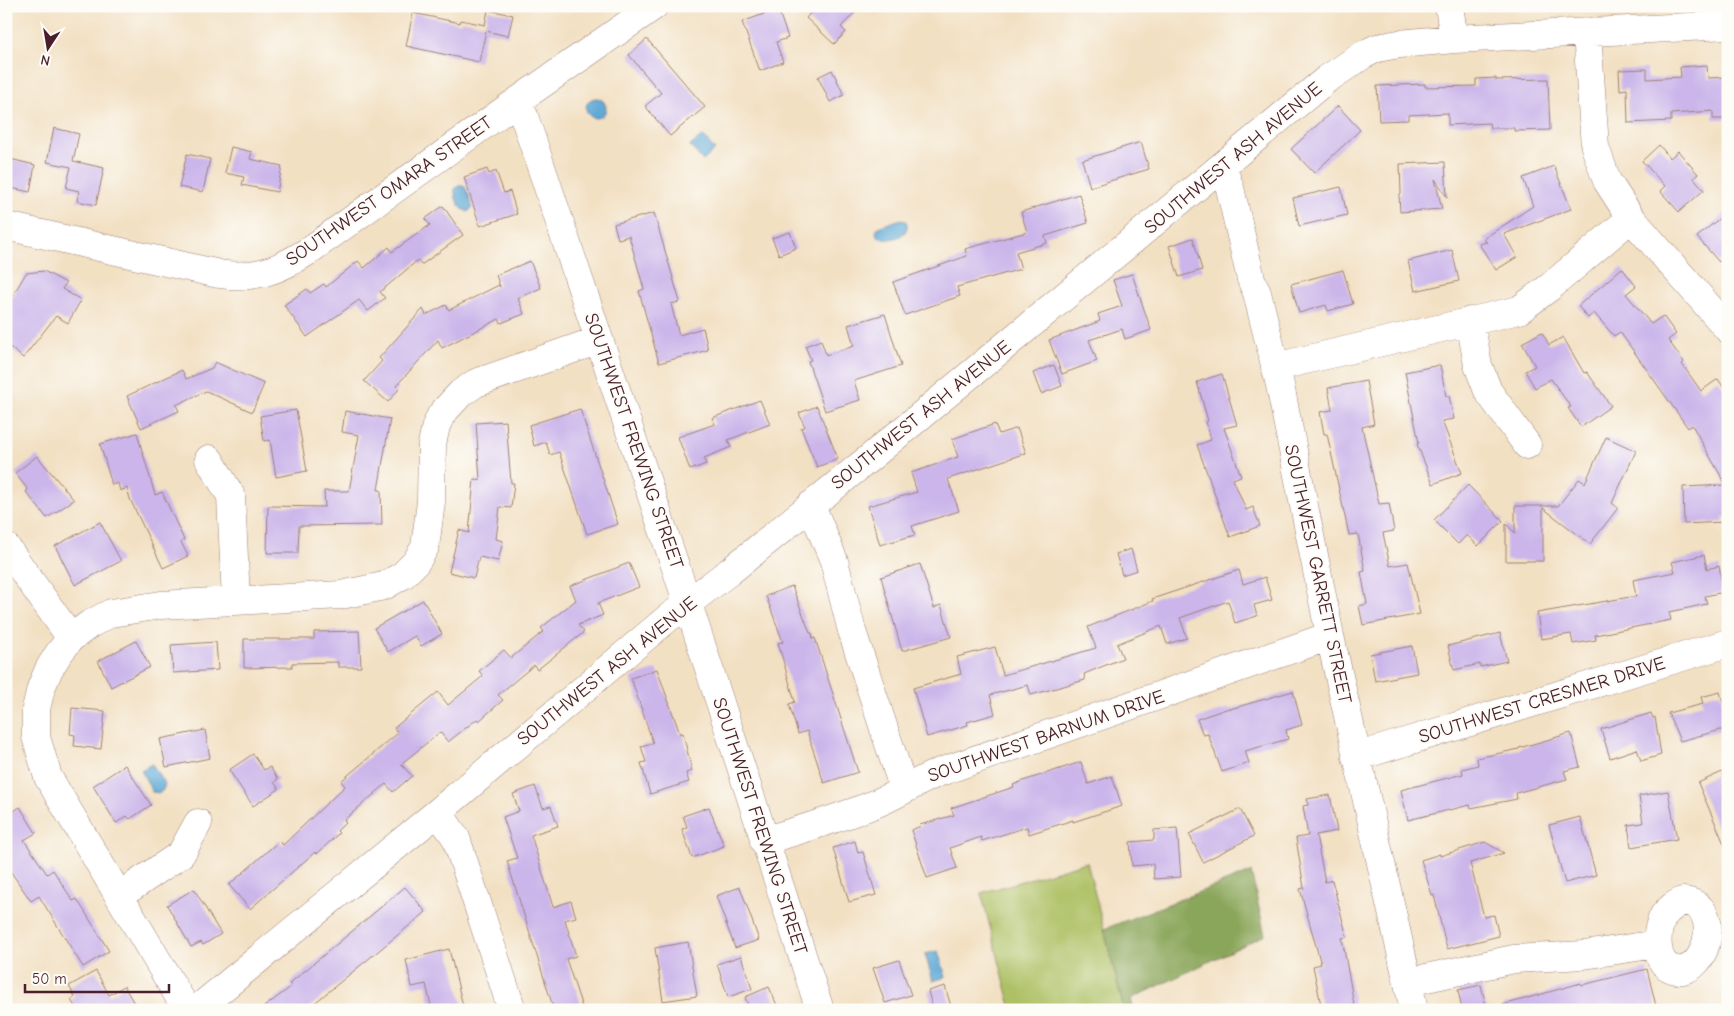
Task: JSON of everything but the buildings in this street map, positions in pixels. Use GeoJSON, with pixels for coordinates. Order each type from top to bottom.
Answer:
{"type":"FeatureCollection","features":[{"type":"Feature","properties":{"kind":"street","name":"SOUTHWEST OMARA STREET"},"geometry":{"type":"LineString","coordinates":[[6,226],[219,274],[232,276],[257,275],[289,263],[307,252],[654,6]]}},
{"type":"Feature","properties":{"kind":"street"},"geometry":{"type":"LineString","coordinates":[[1449,6],[1454,38]]}},
{"type":"Feature","properties":{"kind":"street","name":"SOUTHWEST ASH AVENUE"},"geometry":{"type":"LineString","coordinates":[[196,1010],[438,812],[668,618],[811,505],[1327,79],[1363,55],[1377,48],[1454,38],[1728,25]]}},
{"type":"Feature","properties":{"kind":"street"},"geometry":{"type":"LineString","coordinates":[[1587,33],[1595,147],[1607,181],[1631,218],[1728,329]]}},
{"type":"Feature","properties":{"kind":"street","name":"SOUTHWEST FREWING STREET"},"geometry":{"type":"LineString","coordinates":[[516,102],[524,116],[688,604],[820,1010]]}},
{"type":"Feature","properties":{"kind":"street","name":"SOUTHWEST GARRETT STREET"},"geometry":{"type":"LineString","coordinates":[[1222,167],[1230,188],[1251,279],[1257,292],[1275,367],[1356,757],[1414,1010]]}},
{"type":"Feature","properties":{"kind":"street"},"geometry":{"type":"LineString","coordinates":[[1275,367],[1519,310],[1550,287],[1631,218]]}},
{"type":"Feature","properties":{"kind":"street"},"geometry":{"type":"LineString","coordinates":[[1470,321],[1478,365],[1488,391],[1527,445]]}},
{"type":"Feature","properties":{"kind":"street"},"geometry":{"type":"LineString","coordinates":[[187,1010],[48,777],[36,737],[36,710],[41,688],[49,668],[71,638],[90,624],[111,613],[162,604],[341,595],[384,586],[403,575],[416,562],[425,547],[432,502],[432,444],[436,426],[441,415],[461,393],[476,383],[599,340]]}},
{"type":"Feature","properties":{"kind":"street"},"geometry":{"type":"LineString","coordinates":[[209,459],[231,496],[236,600]]}},
{"type":"Feature","properties":{"kind":"street"},"geometry":{"type":"LineString","coordinates":[[811,505],[834,561],[852,631],[904,790]]}},
{"type":"Feature","properties":{"kind":"street"},"geometry":{"type":"LineString","coordinates":[[6,547],[71,638]]}},
{"type":"Feature","properties":{"kind":"street","name":"SOUTHWEST BARNUM DRIVE"},"geometry":{"type":"LineString","coordinates":[[764,841],[867,807],[940,772],[1330,636]]}},
{"type":"Feature","properties":{"kind":"street","name":"SOUTHWEST CRESMER DRIVE"},"geometry":{"type":"LineString","coordinates":[[1356,757],[1728,643]]}},
{"type":"Feature","properties":{"kind":"street"},"geometry":{"type":"LineString","coordinates":[[438,812],[456,838],[512,1010]]}},
{"type":"Feature","properties":{"kind":"street"},"geometry":{"type":"LineString","coordinates":[[118,896],[181,854],[198,823]]}},
{"type":"Feature","properties":{"kind":"street"},"geometry":{"type":"LineString","coordinates":[[1408,982],[1514,958],[1584,955],[1657,944]]}},
{"type":"Feature","properties":{"kind":"green space"},"geometry":{"type":"Polygon","coordinates":[[[1087,862],[1124,1010],[997,1010],[1011,1006],[981,893],[1087,862]]]}},
{"type":"Feature","properties":{"kind":"green space"},"geometry":{"type":"Polygon","coordinates":[[[1251,872],[1265,935],[1131,999],[1134,1010],[1124,1010],[1104,929],[1251,872]]]}},
{"type":"Feature","properties":{"kind":"water"},"geometry":{"type":"Polygon","coordinates":[[[592,98],[600,98],[606,104],[606,112],[600,118],[592,118],[586,112],[586,104],[592,98]]]}},
{"type":"Feature","properties":{"kind":"water"},"geometry":{"type":"Polygon","coordinates":[[[703,136],[715,150],[703,161],[690,146],[703,136]]]}},
{"type":"Feature","properties":{"kind":"water"},"geometry":{"type":"Polygon","coordinates":[[[458,186],[464,186],[468,193],[472,208],[468,212],[460,206],[456,199],[455,189],[458,186]]]}},
{"type":"Feature","properties":{"kind":"water"},"geometry":{"type":"Polygon","coordinates":[[[901,219],[906,221],[907,226],[903,234],[893,239],[878,237],[876,232],[878,227],[901,219]]]}},
{"type":"Feature","properties":{"kind":"water"},"geometry":{"type":"Polygon","coordinates":[[[152,764],[165,784],[160,793],[152,792],[141,770],[152,764]]]}},
{"type":"Feature","properties":{"kind":"water"},"geometry":{"type":"Polygon","coordinates":[[[938,951],[946,977],[933,981],[925,954],[938,951]]]}}]}
